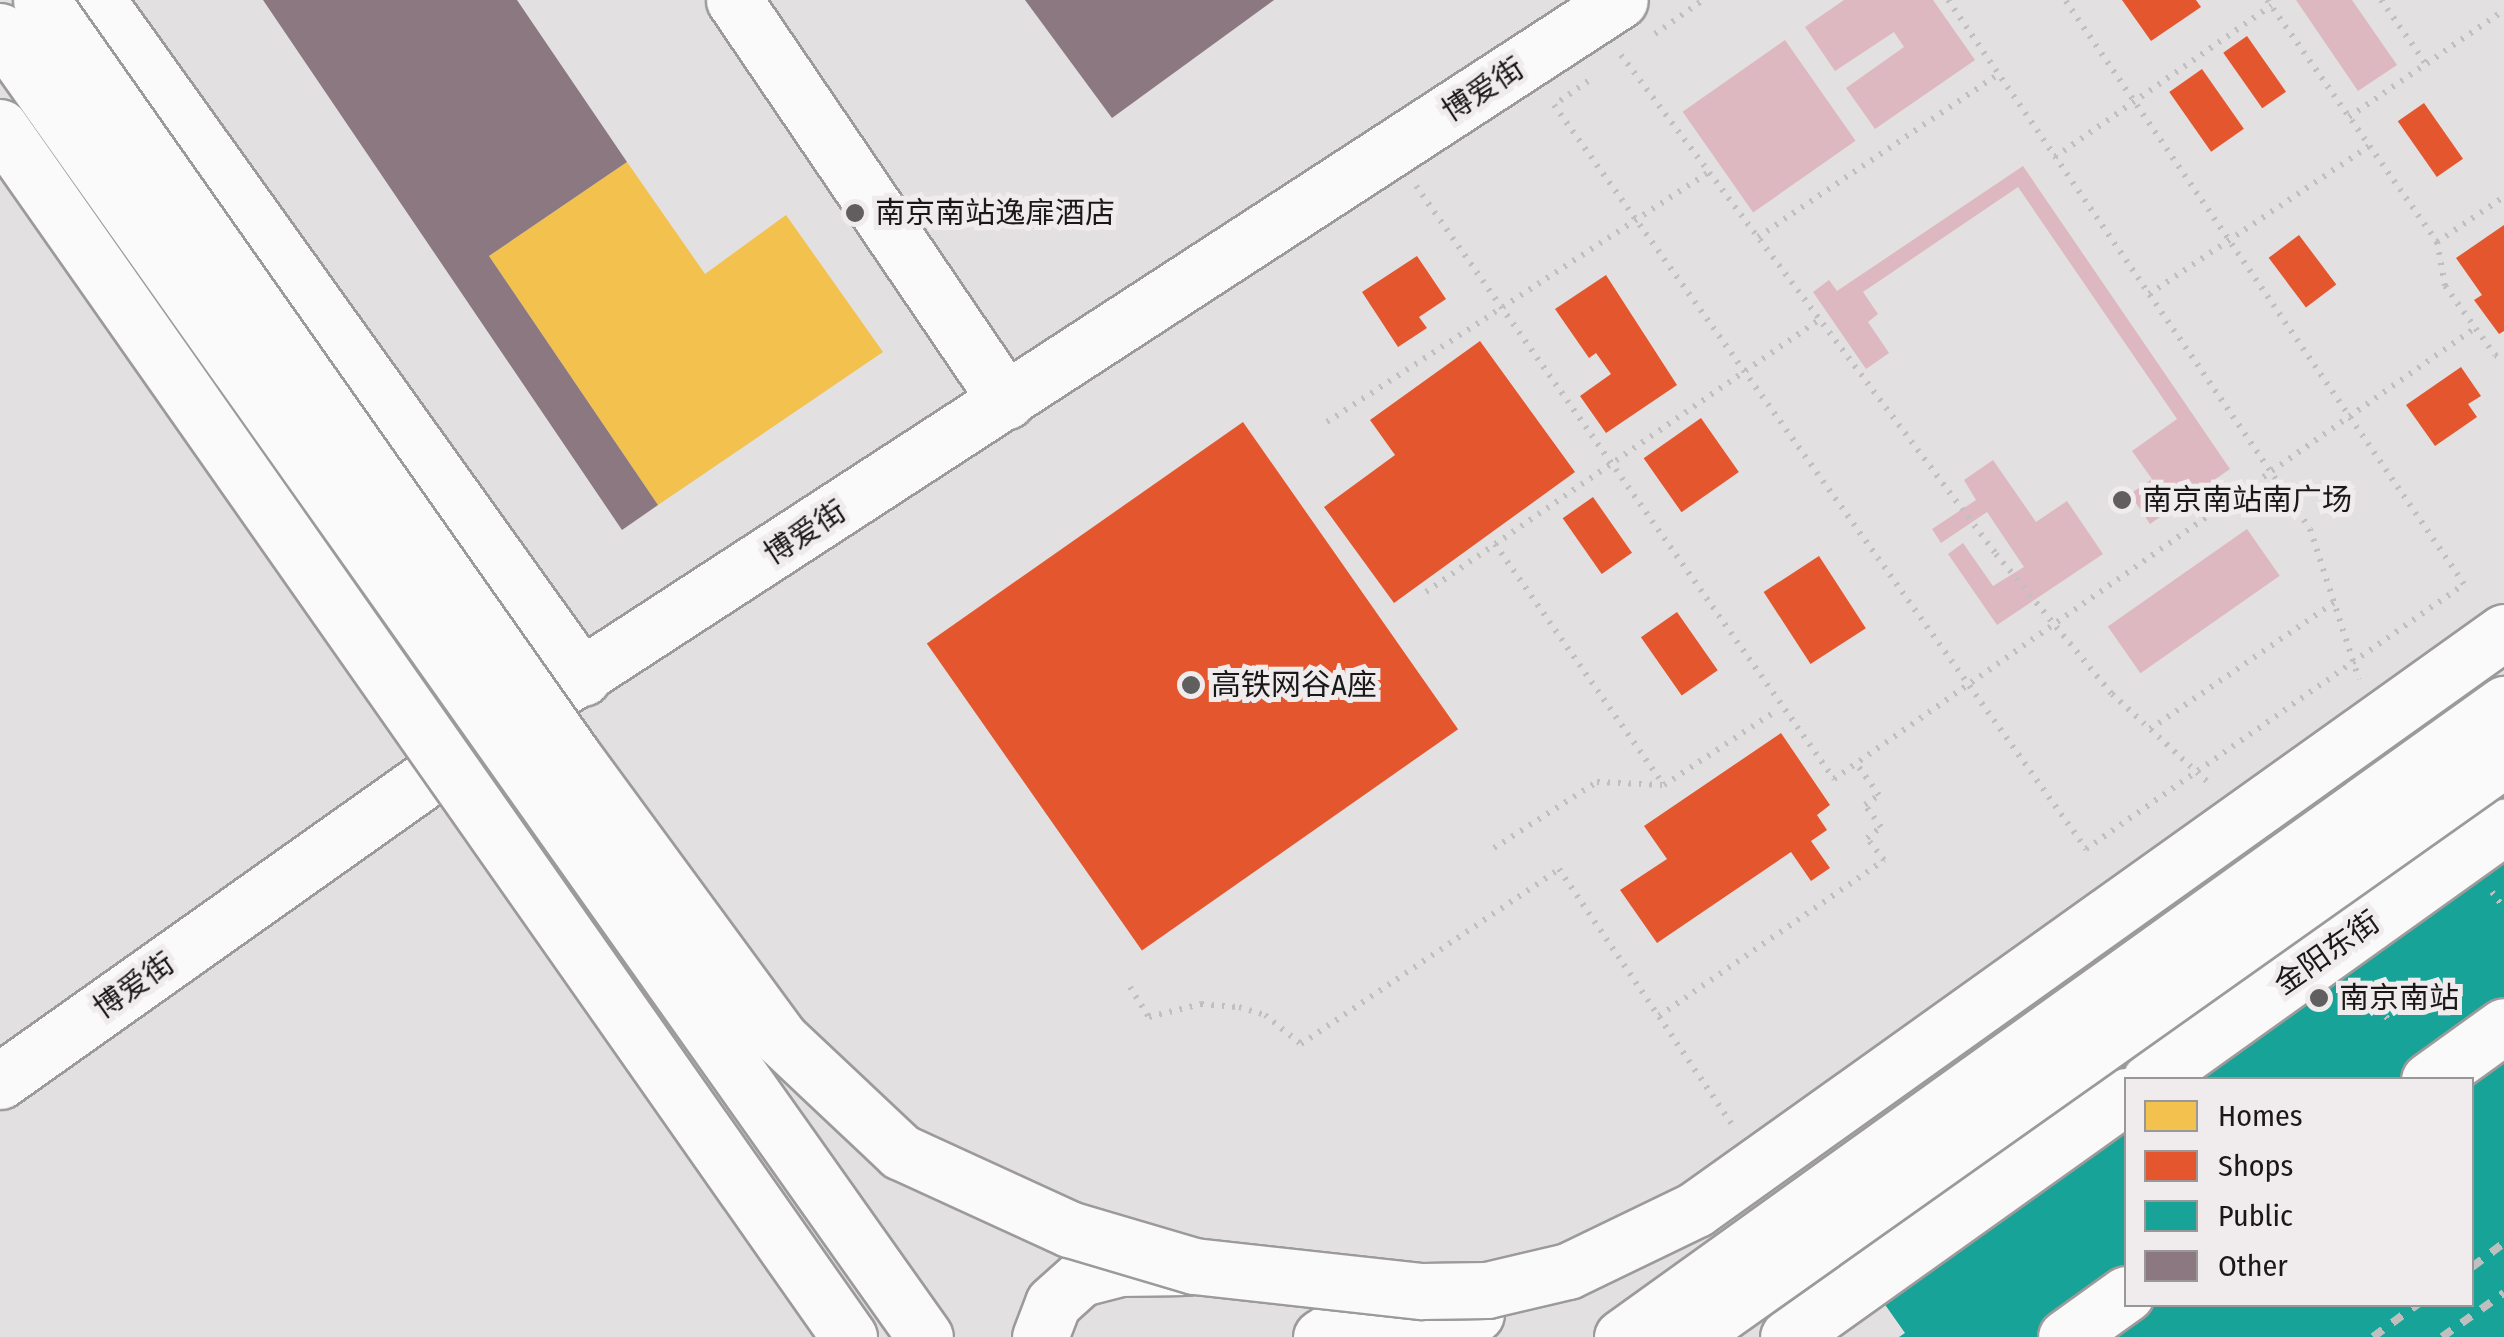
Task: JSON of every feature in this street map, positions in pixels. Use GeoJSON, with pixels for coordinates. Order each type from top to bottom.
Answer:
{"type":"FeatureCollection","features":[{"type":"Feature","properties":{"kind":"main road"},"geometry":{"type":"LineString","coordinates":[[41,0],[576,760],[780,1038],[901,1152],[1069,1229],[1194,1266]]}},
{"type":"Feature","properties":{"kind":"main road"},"geometry":{"type":"LineString","coordinates":[[97,0],[583,678]]}},
{"type":"Feature","properties":{"kind":"main road"},"geometry":{"type":"LineString","coordinates":[[734,0],[763,74],[1007,401]]}},
{"type":"Feature","properties":{"kind":"main road","name":"博爱街"},"geometry":{"type":"LineString","coordinates":[[0,1081],[467,750],[1620,0]]}},
{"type":"Feature","properties":{"kind":"main road"},"geometry":{"type":"LineString","coordinates":[[0,30],[926,1337]]}},
{"type":"Feature","properties":{"kind":"main road"},"geometry":{"type":"LineString","coordinates":[[0,96],[467,750]]}},
{"type":"Feature","properties":{"kind":"main road"},"geometry":{"type":"LineString","coordinates":[[0,127],[849,1337]]}},
{"type":"Feature","properties":{"kind":"main road"},"geometry":{"type":"LineString","coordinates":[[1321,1337],[1344,1322],[1473,1315],[1524,1302],[1568,1271],[1696,1209],[2504,632]]}},
{"type":"Feature","properties":{"kind":"main road"},"geometry":{"type":"LineString","coordinates":[[1622,1337],[2504,704]]}},
{"type":"Feature","properties":{"kind":"main road"},"geometry":{"type":"LineString","coordinates":[[1688,1337],[2504,759]]}},
{"type":"Feature","properties":{"kind":"main road","name":"金阳东街"},"geometry":{"type":"LineString","coordinates":[[2154,1077],[2485,841]]}},
{"type":"Feature","properties":{"kind":"main road"},"geometry":{"type":"LineString","coordinates":[[2433,1077],[2504,1026]]}},
{"type":"Feature","properties":{"kind":"main road"},"geometry":{"type":"LineString","coordinates":[[1788,1337],[2124,1097]]}},
{"type":"Feature","properties":{"kind":"main road"},"geometry":{"type":"LineString","coordinates":[[1040,1337],[1053,1303],[1081,1278],[1120,1268],[1194,1266],[1422,1291],[1487,1290],[1568,1271]]}},
{"type":"Feature","properties":{"kind":"main road"},"geometry":{"type":"LineString","coordinates":[[2066,1337],[2124,1295]]}},
{"type":"Feature","properties":{"kind":"path"},"geometry":{"type":"LineString","coordinates":[[1608,67],[1703,0]]}},
{"type":"Feature","properties":{"kind":"path"},"geometry":{"type":"LineString","coordinates":[[1595,76],[1554,105],[2086,849],[2464,584],[2065,0]]}},
{"type":"Feature","properties":{"kind":"path"},"geometry":{"type":"LineString","coordinates":[[2381,0],[2426,64]]}},
{"type":"Feature","properties":{"kind":"path"},"geometry":{"type":"LineString","coordinates":[[1951,1],[2310,529],[2374,724]]}},
{"type":"Feature","properties":{"kind":"path"},"geometry":{"type":"LineString","coordinates":[[2055,157],[2269,3],[2438,242],[2445,286],[2504,360]]}},
{"type":"Feature","properties":{"kind":"path"},"geometry":{"type":"LineString","coordinates":[[2349,117],[2504,10]]}},
{"type":"Feature","properties":{"kind":"path"},"geometry":{"type":"LineString","coordinates":[[1622,57],[2052,623],[2112,694],[2222,796]]}},
{"type":"Feature","properties":{"kind":"path"},"geometry":{"type":"LineString","coordinates":[[1758,237],[1999,74]]}},
{"type":"Feature","properties":{"kind":"path"},"geometry":{"type":"LineString","coordinates":[[2149,294],[2369,146]]}},
{"type":"Feature","properties":{"kind":"path"},"geometry":{"type":"LineString","coordinates":[[1327,422],[1709,172]]}},
{"type":"Feature","properties":{"kind":"path"},"geometry":{"type":"LineString","coordinates":[[1413,182],[1834,779],[2475,328]]}},
{"type":"Feature","properties":{"kind":"path"},"geometry":{"type":"LineString","coordinates":[[2438,242],[2504,197]]}},
{"type":"Feature","properties":{"kind":"path"},"geometry":{"type":"LineString","coordinates":[[1426,592],[1820,320]]}},
{"type":"Feature","properties":{"kind":"path"},"geometry":{"type":"LineString","coordinates":[[1495,544],[1664,785]]}},
{"type":"Feature","properties":{"kind":"path"},"geometry":{"type":"LineString","coordinates":[[2150,729],[2335,602]]}},
{"type":"Feature","properties":{"kind":"path"},"geometry":{"type":"LineString","coordinates":[[1494,848],[1597,782],[1664,785],[1776,710]]}},
{"type":"Feature","properties":{"kind":"path"},"geometry":{"type":"LineString","coordinates":[[1659,1016],[1884,860],[1867,838],[1882,827],[1866,805],[1879,795],[1856,764]]}},
{"type":"Feature","properties":{"kind":"path"},"geometry":{"type":"LineString","coordinates":[[2485,841],[2504,908]]}},
{"type":"Feature","properties":{"kind":"path"},"geometry":{"type":"LineString","coordinates":[[1130,987],[1149,1017],[1201,1004],[1238,1007],[1264,1015],[1301,1044],[1560,869],[1758,1163]]}},
{"type":"Feature","properties":{"kind":"path"},"geometry":{"type":"LineString","coordinates":[[2337,946],[2392,1026]]}},
{"type":"Feature","properties":{"kind":"shaded area"},"geometry":{"type":"Polygon","coordinates":[[[1844,0],[1933,0],[1975,60],[1875,129],[1846,88],[1904,47],[1894,32],[1835,71],[1805,27],[1844,0]]]}},
{"type":"Feature","properties":{"kind":"shaded area"},"geometry":{"type":"Polygon","coordinates":[[[2296,0],[2352,0],[2397,65],[2358,91],[2296,0]]]}},
{"type":"Feature","properties":{"kind":"shaded area"},"geometry":{"type":"Polygon","coordinates":[[[1785,40],[1856,141],[1753,212],[1683,112],[1785,40]]]}},
{"type":"Feature","properties":{"kind":"shaded area"},"geometry":{"type":"Polygon","coordinates":[[[2023,166],[2230,469],[2150,524],[2130,494],[2152,479],[2132,451],[2177,419],[2018,187],[1863,292],[1878,314],[1868,322],[1889,353],[1866,369],[1813,292],[1829,280],[1837,291],[2023,166]]]}},
{"type":"Feature","properties":{"kind":"shaded area"},"geometry":{"type":"Polygon","coordinates":[[[1993,460],[2036,522],[2067,501],[2103,554],[1997,625],[1948,554],[1963,543],[1993,586],[2024,567],[1987,512],[1941,543],[1932,529],[1976,500],[1964,480],[1993,460]]]}},
{"type":"Feature","properties":{"kind":"shaded area"},"geometry":{"type":"Polygon","coordinates":[[[2247,529],[2280,576],[2140,673],[2108,627],[2247,529]]]}},
{"type":"Feature","properties":{"kind":"building: Homes"},"geometry":{"type":"Polygon","coordinates":[[[627,162],[705,274],[786,215],[883,352],[658,505],[489,256],[627,162]]]}},
{"type":"Feature","properties":{"kind":"building: Shops"},"geometry":{"type":"Polygon","coordinates":[[[2122,0],[2196,0],[2201,7],[2151,41],[2122,0]]]}},
{"type":"Feature","properties":{"kind":"building: Shops"},"geometry":{"type":"Polygon","coordinates":[[[2247,36],[2286,92],[2262,108],[2223,53],[2247,36]]]}},
{"type":"Feature","properties":{"kind":"building: Shops"},"geometry":{"type":"Polygon","coordinates":[[[2202,69],[2244,129],[2211,152],[2169,92],[2202,69]]]}},
{"type":"Feature","properties":{"kind":"building: Shops"},"geometry":{"type":"Polygon","coordinates":[[[2424,103],[2463,159],[2437,177],[2398,121],[2424,103]]]}},
{"type":"Feature","properties":{"kind":"building: Shops"},"geometry":{"type":"Polygon","coordinates":[[[2504,225],[2504,331],[2499,334],[2474,300],[2482,295],[2456,258],[2504,225]]]}},
{"type":"Feature","properties":{"kind":"building: Shops"},"geometry":{"type":"Polygon","coordinates":[[[2299,235],[2336,285],[2306,307],[2269,258],[2299,235]]]}},
{"type":"Feature","properties":{"kind":"building: Shops"},"geometry":{"type":"Polygon","coordinates":[[[1417,256],[1446,299],[1419,317],[1427,328],[1398,347],[1362,292],[1417,256]]]}},
{"type":"Feature","properties":{"kind":"building: Shops"},"geometry":{"type":"Polygon","coordinates":[[[1606,275],[1677,385],[1606,433],[1580,396],[1611,374],[1596,353],[1589,358],[1555,309],[1606,275]]]}},
{"type":"Feature","properties":{"kind":"building: Shops"},"geometry":{"type":"Polygon","coordinates":[[[1480,341],[1575,472],[1394,603],[1324,507],[1395,455],[1370,420],[1480,341]]]}},
{"type":"Feature","properties":{"kind":"building: Shops"},"geometry":{"type":"Polygon","coordinates":[[[2461,367],[2481,396],[2468,404],[2477,417],[2435,446],[2406,405],[2461,367]]]}},
{"type":"Feature","properties":{"kind":"building: Shops"},"geometry":{"type":"Polygon","coordinates":[[[1701,418],[1739,472],[1682,512],[1644,458],[1701,418]]]}},
{"type":"Feature","properties":{"kind":"building: Shops","name":"高铁网谷A座"},"geometry":{"type":"Polygon","coordinates":[[[1243,422],[1458,729],[1142,951],[927,643],[1243,422]]]}},
{"type":"Feature","properties":{"kind":"building: Shops"},"geometry":{"type":"Polygon","coordinates":[[[1593,497],[1632,553],[1602,574],[1563,518],[1593,497]]]}},
{"type":"Feature","properties":{"kind":"building: Shops"},"geometry":{"type":"Polygon","coordinates":[[[1819,556],[1866,628],[1810,664],[1764,592],[1819,556]]]}},
{"type":"Feature","properties":{"kind":"building: Shops"},"geometry":{"type":"Polygon","coordinates":[[[1677,612],[1718,670],[1682,695],[1641,637],[1677,612]]]}},
{"type":"Feature","properties":{"kind":"building: Shops"},"geometry":{"type":"Polygon","coordinates":[[[1781,733],[1830,805],[1817,815],[1827,830],[1811,841],[1830,868],[1811,881],[1791,852],[1657,943],[1620,890],[1667,859],[1644,826],[1781,733]]]}},
{"type":"Feature","properties":{"kind":"building: Public","name":"南京南站"},"geometry":{"type":"Polygon","coordinates":[[[2504,735],[2504,1337],[1899,1337],[1905,1333],[1824,1218],[2504,735]]]}},
{"type":"Feature","properties":{"kind":"building: Other"},"geometry":{"type":"Polygon","coordinates":[[[263,0],[517,0],[627,162],[489,256],[658,505],[622,530],[263,0]]]}},
{"type":"Feature","properties":{"kind":"building: Other"},"geometry":{"type":"Polygon","coordinates":[[[1025,0],[1274,0],[1112,118],[1025,0]]]}},
{"type":"Feature","properties":{"kind":"railway"},"geometry":{"type":"LineString","coordinates":[[2474,1266],[2504,1243]]}},
{"type":"Feature","properties":{"kind":"railway"},"geometry":{"type":"LineString","coordinates":[[2442,1337],[2504,1293]]}},
{"type":"Feature","properties":{"kind":"railway"},"geometry":{"type":"LineString","coordinates":[[2373,1337],[2414,1307]]}},
{"type":"Feature","properties":{"kind":"place","name":"南京南站逸扉酒店"},"geometry":{"type":"Point","coordinates":[855,213]}},
{"type":"Feature","properties":{"kind":"place","name":"南京南站南广场"},"geometry":{"type":"Point","coordinates":[2122,500]}},
{"type":"Feature","properties":{"kind":"place","name":"高铁网谷A座"},"geometry":{"type":"Point","coordinates":[1191,685]}},
{"type":"Feature","properties":{"kind":"place","name":"南京南站"},"geometry":{"type":"Point","coordinates":[2319,998]}}]}
